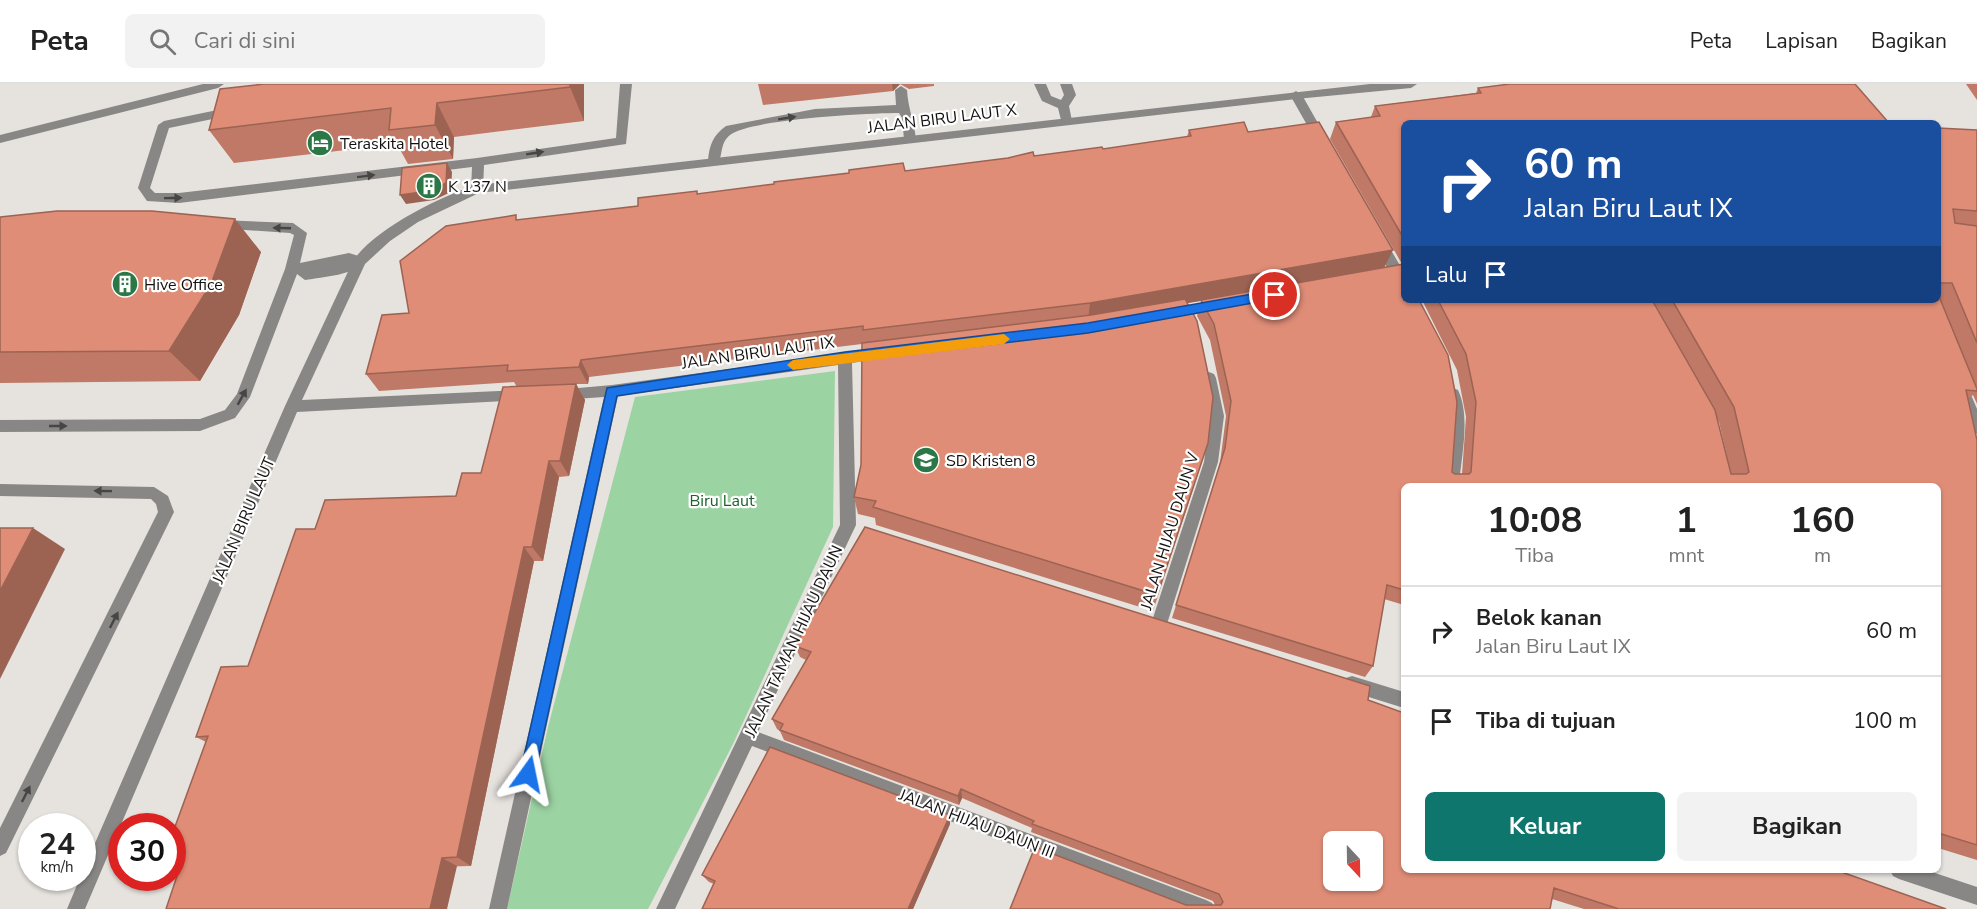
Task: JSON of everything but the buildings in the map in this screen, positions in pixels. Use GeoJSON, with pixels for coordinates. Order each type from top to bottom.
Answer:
{"type":"FeatureCollection","features":[{"type":"Feature","properties":{"kind":"street"},"geometry":{"type":"LineString","coordinates":[[0,139],[218,84]]}},
{"type":"Feature","properties":{"kind":"street"},"geometry":{"type":"LineString","coordinates":[[246,108],[164,125],[144,188],[151,198],[179,198],[477,162],[622,141],[626,84]]}},
{"type":"Feature","properties":{"kind":"street"},"geometry":{"type":"LineString","coordinates":[[1040,84],[1046,98],[1063,106]]}},
{"type":"Feature","properties":{"kind":"street"},"geometry":{"type":"LineString","coordinates":[[1065,84],[1070,95],[1063,106],[1066,121]]}},
{"type":"Feature","properties":{"kind":"street","name":"JALAN BIRU LAUT X"},"geometry":{"type":"LineString","coordinates":[[477,189],[1296,95],[1411,84]]}},
{"type":"Feature","properties":{"kind":"street"},"geometry":{"type":"LineString","coordinates":[[901,90],[902,110],[908,117],[910,139]]}},
{"type":"Feature","properties":{"kind":"street"},"geometry":{"type":"LineString","coordinates":[[1296,95],[1330,155]]}},
{"type":"Feature","properties":{"kind":"street"},"geometry":{"type":"LineString","coordinates":[[714,161],[715,146],[722,134],[730,129],[792,117],[873,108],[902,110]]}},
{"type":"Feature","properties":{"kind":"street"},"geometry":{"type":"LineString","coordinates":[[477,162],[479,175],[477,189]]}},
{"type":"Feature","properties":{"kind":"street","name":"JALAN BIRU LAUT"},"geometry":{"type":"LineString","coordinates":[[76,909],[356,262],[399,228],[445,201],[477,189]]}},
{"type":"Feature","properties":{"kind":"street"},"geometry":{"type":"LineString","coordinates":[[0,426],[200,425],[230,414],[243,397],[296,269],[302,233],[293,228],[210,225]]}},
{"type":"Feature","properties":{"kind":"street"},"geometry":{"type":"LineString","coordinates":[[1375,234],[1398,276]]}},
{"type":"Feature","properties":{"kind":"street"},"geometry":{"type":"LineString","coordinates":[[296,269],[305,275],[344,269],[356,262]]}},
{"type":"Feature","properties":{"kind":"street"},"geometry":{"type":"LineString","coordinates":[[1153,317],[1188,316],[1230,303]]}},
{"type":"Feature","properties":{"kind":"street","name":"JALAN BIRU LAUT IX"},"geometry":{"type":"LineString","coordinates":[[292,406],[612,391],[901,351]]}},
{"type":"Feature","properties":{"kind":"street","name":"JALAN TAMAN HIJAU DAUN"},"geometry":{"type":"LineString","coordinates":[[665,909],[748,736],[853,527],[845,357]]}},
{"type":"Feature","properties":{"kind":"street","name":"JALAN HIJAU DAUN V"},"geometry":{"type":"LineString","coordinates":[[1159,624],[1211,462],[1217,416],[1206,362]]}},
{"type":"Feature","properties":{"kind":"street"},"geometry":{"type":"LineString","coordinates":[[1957,376],[1977,428]]}},
{"type":"Feature","properties":{"kind":"street"},"geometry":{"type":"LineString","coordinates":[[1450,382],[1457,417],[1452,483]]}},
{"type":"Feature","properties":{"kind":"street"},"geometry":{"type":"LineString","coordinates":[[498,909],[612,391]]}},
{"type":"Feature","properties":{"kind":"street"},"geometry":{"type":"LineString","coordinates":[[0,490],[153,493],[163,501],[166,512],[0,847]]}},
{"type":"Feature","properties":{"kind":"street"},"geometry":{"type":"LineString","coordinates":[[1337,679],[1401,699]]}},
{"type":"Feature","properties":{"kind":"street","name":"JALAN HIJAU DAUN III"},"geometry":{"type":"LineString","coordinates":[[748,736],[1206,909]]}},
{"type":"Feature","properties":{"kind":"street"},"geometry":{"type":"LineString","coordinates":[[1908,873],[1977,896]]}},
{"type":"Feature","properties":{"kind":"green space","name":"Biru Laut"},"geometry":{"type":"Polygon","coordinates":[[[835,371],[833,527],[733,744],[648,909],[507,909],[548,727],[635,397],[835,371]]]}},
{"type":"Feature","properties":{"kind":"slow traffic"},"geometry":{"type":"LineString","coordinates":[[793,365],[1004,339]]}},
{"type":"Feature","properties":{"kind":"place","name":"Teraskita Hotel"},"geometry":{"type":"Point","coordinates":[320,143]}},
{"type":"Feature","properties":{"kind":"place","name":"K 137 N"},"geometry":{"type":"Point","coordinates":[429,186]}},
{"type":"Feature","properties":{"kind":"place","name":"Hive Office"},"geometry":{"type":"Point","coordinates":[125,284]}},
{"type":"Feature","properties":{"kind":"place","name":"SD Kristen 8"},"geometry":{"type":"Point","coordinates":[926,460]}},
{"type":"Feature","properties":{"kind":"route"},"geometry":{"type":"LineString","coordinates":[[528,774],[612,391],[845,357],[1088,328],[1275,295]]}}]}
